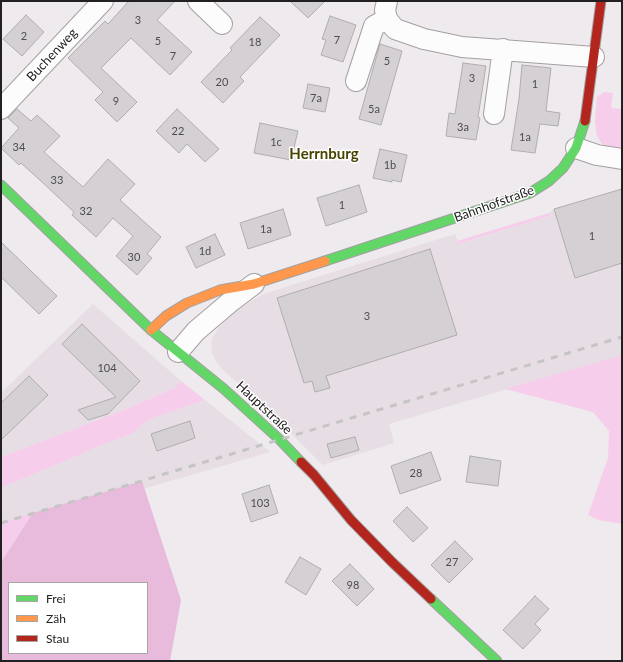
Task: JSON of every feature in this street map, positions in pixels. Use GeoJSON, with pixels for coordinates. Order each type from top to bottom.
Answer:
{"type":"FeatureCollection","features":[{"type":"Feature","properties":{"kind":"main road","name":"Bahnhofstraße"},"geometry":{"type":"LineString","coordinates":[[151,330],[166,316],[187,303],[220,290],[254,284],[530,193],[549,181],[563,168],[576,148],[584,126],[601,1]]}},
{"type":"Feature","properties":{"kind":"main road","name":"Hauptstraße"},"geometry":{"type":"LineString","coordinates":[[1,185],[151,330],[224,389],[279,439],[314,475],[351,520],[392,562],[497,661]]}},
{"type":"Feature","properties":{"kind":"street","name":"Buchenweg"},"geometry":{"type":"LineString","coordinates":[[1,109],[103,1]]}},
{"type":"Feature","properties":{"kind":"street"},"geometry":{"type":"LineString","coordinates":[[198,1],[222,24]]}},
{"type":"Feature","properties":{"kind":"street"},"geometry":{"type":"LineString","coordinates":[[356,81],[374,26],[387,10],[395,29],[424,40],[462,46],[594,57]]}},
{"type":"Feature","properties":{"kind":"street"},"geometry":{"type":"LineString","coordinates":[[494,114],[503,49]]}},
{"type":"Feature","properties":{"kind":"street"},"geometry":{"type":"LineString","coordinates":[[576,148],[597,155],[622,159]]}},
{"type":"Feature","properties":{"kind":"street","name":"Bahnhofstraße"},"geometry":{"type":"LineString","coordinates":[[178,352],[196,331],[254,284]]}},
{"type":"Feature","properties":{"kind":"shaded area"},"geometry":{"type":"Polygon","coordinates":[[[604,92],[613,93],[611,108],[622,109],[622,153],[611,151],[602,144],[597,136],[595,121],[597,97],[604,92]]]}},
{"type":"Feature","properties":{"kind":"shaded area"},"geometry":{"type":"Polygon","coordinates":[[[622,189],[622,355],[389,424],[394,443],[323,465],[256,399],[225,372],[217,363],[212,353],[211,341],[219,327],[237,310],[263,294],[455,234],[459,244],[550,216],[549,213],[554,209],[622,189]]]}},
{"type":"Feature","properties":{"kind":"shaded area"},"geometry":{"type":"Polygon","coordinates":[[[549,213],[550,216],[458,244],[457,241],[549,213]]]}},
{"type":"Feature","properties":{"kind":"shaded area"},"geometry":{"type":"Polygon","coordinates":[[[93,304],[181,381],[174,388],[126,409],[1,457],[1,393],[93,304]]]}},
{"type":"Feature","properties":{"kind":"shaded area"},"geometry":{"type":"Polygon","coordinates":[[[622,355],[622,524],[598,520],[588,515],[608,458],[609,431],[593,412],[505,389],[622,355]]]}},
{"type":"Feature","properties":{"kind":"shaded area"},"geometry":{"type":"Polygon","coordinates":[[[181,381],[205,400],[148,420],[132,434],[1,487],[1,457],[126,409],[174,388],[181,381]]]}},
{"type":"Feature","properties":{"kind":"shaded area"},"geometry":{"type":"Polygon","coordinates":[[[205,400],[270,452],[143,489],[66,518],[1,537],[1,487],[132,434],[148,420],[205,400]]]}},
{"type":"Feature","properties":{"kind":"shaded area"},"geometry":{"type":"Polygon","coordinates":[[[142,481],[181,600],[170,661],[1,661],[1,562],[33,513],[142,481]]]}},
{"type":"Feature","properties":{"kind":"shaded area"},"geometry":{"type":"Polygon","coordinates":[[[33,513],[1,562],[1,523],[33,513]]]}},
{"type":"Feature","properties":{"kind":"building"},"geometry":{"type":"Polygon","coordinates":[[[129,1],[175,1],[157,20],[192,52],[170,75],[131,38],[101,68],[137,102],[117,122],[95,100],[103,92],[68,58],[105,21],[108,24],[129,1]]]}},
{"type":"Feature","properties":{"kind":"building"},"geometry":{"type":"Polygon","coordinates":[[[290,1],[325,1],[308,18],[290,1]]]}},
{"type":"Feature","properties":{"kind":"building"},"geometry":{"type":"Polygon","coordinates":[[[26,15],[44,32],[22,56],[3,39],[26,15]]]}},
{"type":"Feature","properties":{"kind":"building"},"geometry":{"type":"Polygon","coordinates":[[[330,16],[356,25],[343,62],[321,55],[326,40],[322,39],[330,16]]]}},
{"type":"Feature","properties":{"kind":"building"},"geometry":{"type":"Polygon","coordinates":[[[260,17],[280,35],[240,77],[244,81],[223,103],[201,82],[232,50],[230,48],[260,17]]]}},
{"type":"Feature","properties":{"kind":"building"},"geometry":{"type":"Polygon","coordinates":[[[380,44],[402,51],[381,125],[359,119],[380,44]]]}},
{"type":"Feature","properties":{"kind":"building"},"geometry":{"type":"Polygon","coordinates":[[[463,63],[486,66],[476,140],[446,136],[449,113],[455,114],[463,63]]]}},
{"type":"Feature","properties":{"kind":"building"},"geometry":{"type":"Polygon","coordinates":[[[522,65],[551,68],[546,111],[560,113],[558,126],[540,124],[535,153],[511,150],[519,99],[522,65]]]}},
{"type":"Feature","properties":{"kind":"building"},"geometry":{"type":"Polygon","coordinates":[[[308,84],[330,88],[325,112],[303,108],[308,84]]]}},
{"type":"Feature","properties":{"kind":"building"},"geometry":{"type":"Polygon","coordinates":[[[17,109],[31,121],[37,115],[60,136],[44,152],[83,187],[108,159],[135,184],[120,200],[161,237],[147,254],[152,258],[137,275],[116,256],[133,236],[113,218],[96,237],[72,215],[74,212],[42,182],[21,163],[19,165],[1,148],[19,128],[8,118],[17,109]]]}},
{"type":"Feature","properties":{"kind":"building"},"geometry":{"type":"Polygon","coordinates":[[[177,109],[219,149],[205,162],[187,144],[179,153],[156,131],[177,109]]]}},
{"type":"Feature","properties":{"kind":"building"},"geometry":{"type":"Polygon","coordinates":[[[260,123],[298,131],[291,160],[254,153],[260,123]]]}},
{"type":"Feature","properties":{"kind":"building"},"geometry":{"type":"Polygon","coordinates":[[[380,149],[407,155],[401,182],[392,180],[392,182],[373,178],[380,149]]]}},
{"type":"Feature","properties":{"kind":"building"},"geometry":{"type":"Polygon","coordinates":[[[359,185],[367,212],[326,226],[317,198],[359,185]]]}},
{"type":"Feature","properties":{"kind":"building"},"geometry":{"type":"Polygon","coordinates":[[[622,189],[622,263],[575,278],[554,209],[622,189]]]}},
{"type":"Feature","properties":{"kind":"building"},"geometry":{"type":"Polygon","coordinates":[[[283,209],[291,235],[248,249],[240,223],[283,209]]]}},
{"type":"Feature","properties":{"kind":"building"},"geometry":{"type":"Polygon","coordinates":[[[215,234],[225,255],[196,268],[186,247],[215,234]]]}},
{"type":"Feature","properties":{"kind":"building"},"geometry":{"type":"Polygon","coordinates":[[[1,242],[57,296],[39,314],[1,277],[1,242]]]}},
{"type":"Feature","properties":{"kind":"building"},"geometry":{"type":"Polygon","coordinates":[[[430,249],[457,335],[326,376],[330,388],[315,392],[312,381],[304,383],[277,298],[430,249]]]}},
{"type":"Feature","properties":{"kind":"building"},"geometry":{"type":"Polygon","coordinates":[[[82,324],[140,381],[108,414],[88,420],[78,410],[116,397],[62,344],[82,324]]]}},
{"type":"Feature","properties":{"kind":"building"},"geometry":{"type":"Polygon","coordinates":[[[29,376],[48,395],[1,440],[1,403],[29,376]]]}},
{"type":"Feature","properties":{"kind":"building"},"geometry":{"type":"Polygon","coordinates":[[[190,421],[195,438],[157,451],[151,434],[190,421]]]}},
{"type":"Feature","properties":{"kind":"building"},"geometry":{"type":"Polygon","coordinates":[[[355,437],[359,450],[331,458],[327,444],[355,437]]]}},
{"type":"Feature","properties":{"kind":"building"},"geometry":{"type":"Polygon","coordinates":[[[431,452],[441,480],[400,494],[391,466],[431,452]]]}},
{"type":"Feature","properties":{"kind":"building"},"geometry":{"type":"Polygon","coordinates":[[[470,456],[501,461],[498,486],[466,482],[470,456]]]}},
{"type":"Feature","properties":{"kind":"building"},"geometry":{"type":"Polygon","coordinates":[[[269,485],[278,513],[251,522],[242,494],[269,485]]]}},
{"type":"Feature","properties":{"kind":"building"},"geometry":{"type":"Polygon","coordinates":[[[407,507],[428,528],[413,542],[393,521],[407,507]]]}},
{"type":"Feature","properties":{"kind":"building"},"geometry":{"type":"Polygon","coordinates":[[[455,541],[473,559],[449,583],[431,565],[455,541]]]}},
{"type":"Feature","properties":{"kind":"building"},"geometry":{"type":"Polygon","coordinates":[[[300,557],[321,569],[306,595],[285,582],[300,557]]]}},
{"type":"Feature","properties":{"kind":"building"},"geometry":{"type":"Polygon","coordinates":[[[350,564],[374,589],[357,606],[332,581],[350,564]]]}},
{"type":"Feature","properties":{"kind":"building"},"geometry":{"type":"Polygon","coordinates":[[[535,596],[549,609],[535,624],[541,630],[523,649],[503,630],[535,596]]]}},
{"type":"Feature","properties":{"kind":"railway"},"geometry":{"type":"LineString","coordinates":[[1,523],[622,337]]}},
{"type":"Feature","properties":{"kind":"traffic: fast"},"geometry":{"type":"LineString","coordinates":[[325,261],[530,193],[549,181],[563,168],[576,148],[585,121]]}},
{"type":"Feature","properties":{"kind":"traffic: fast"},"geometry":{"type":"LineString","coordinates":[[1,185],[151,330],[224,389],[279,439],[301,462]]}},
{"type":"Feature","properties":{"kind":"traffic: fast"},"geometry":{"type":"LineString","coordinates":[[431,599],[497,661]]}},
{"type":"Feature","properties":{"kind":"traffic: slow"},"geometry":{"type":"LineString","coordinates":[[151,330],[166,316],[187,303],[220,290],[254,284],[325,261]]}},
{"type":"Feature","properties":{"kind":"traffic: jam"},"geometry":{"type":"LineString","coordinates":[[585,121],[601,1]]}},
{"type":"Feature","properties":{"kind":"traffic: jam"},"geometry":{"type":"LineString","coordinates":[[301,462],[314,475],[351,520],[431,599]]}},
{"type":"Feature","properties":{"kind":"district","name":"Herrnburg"},"geometry":{"type":"Point","coordinates":[324,154]}}]}
